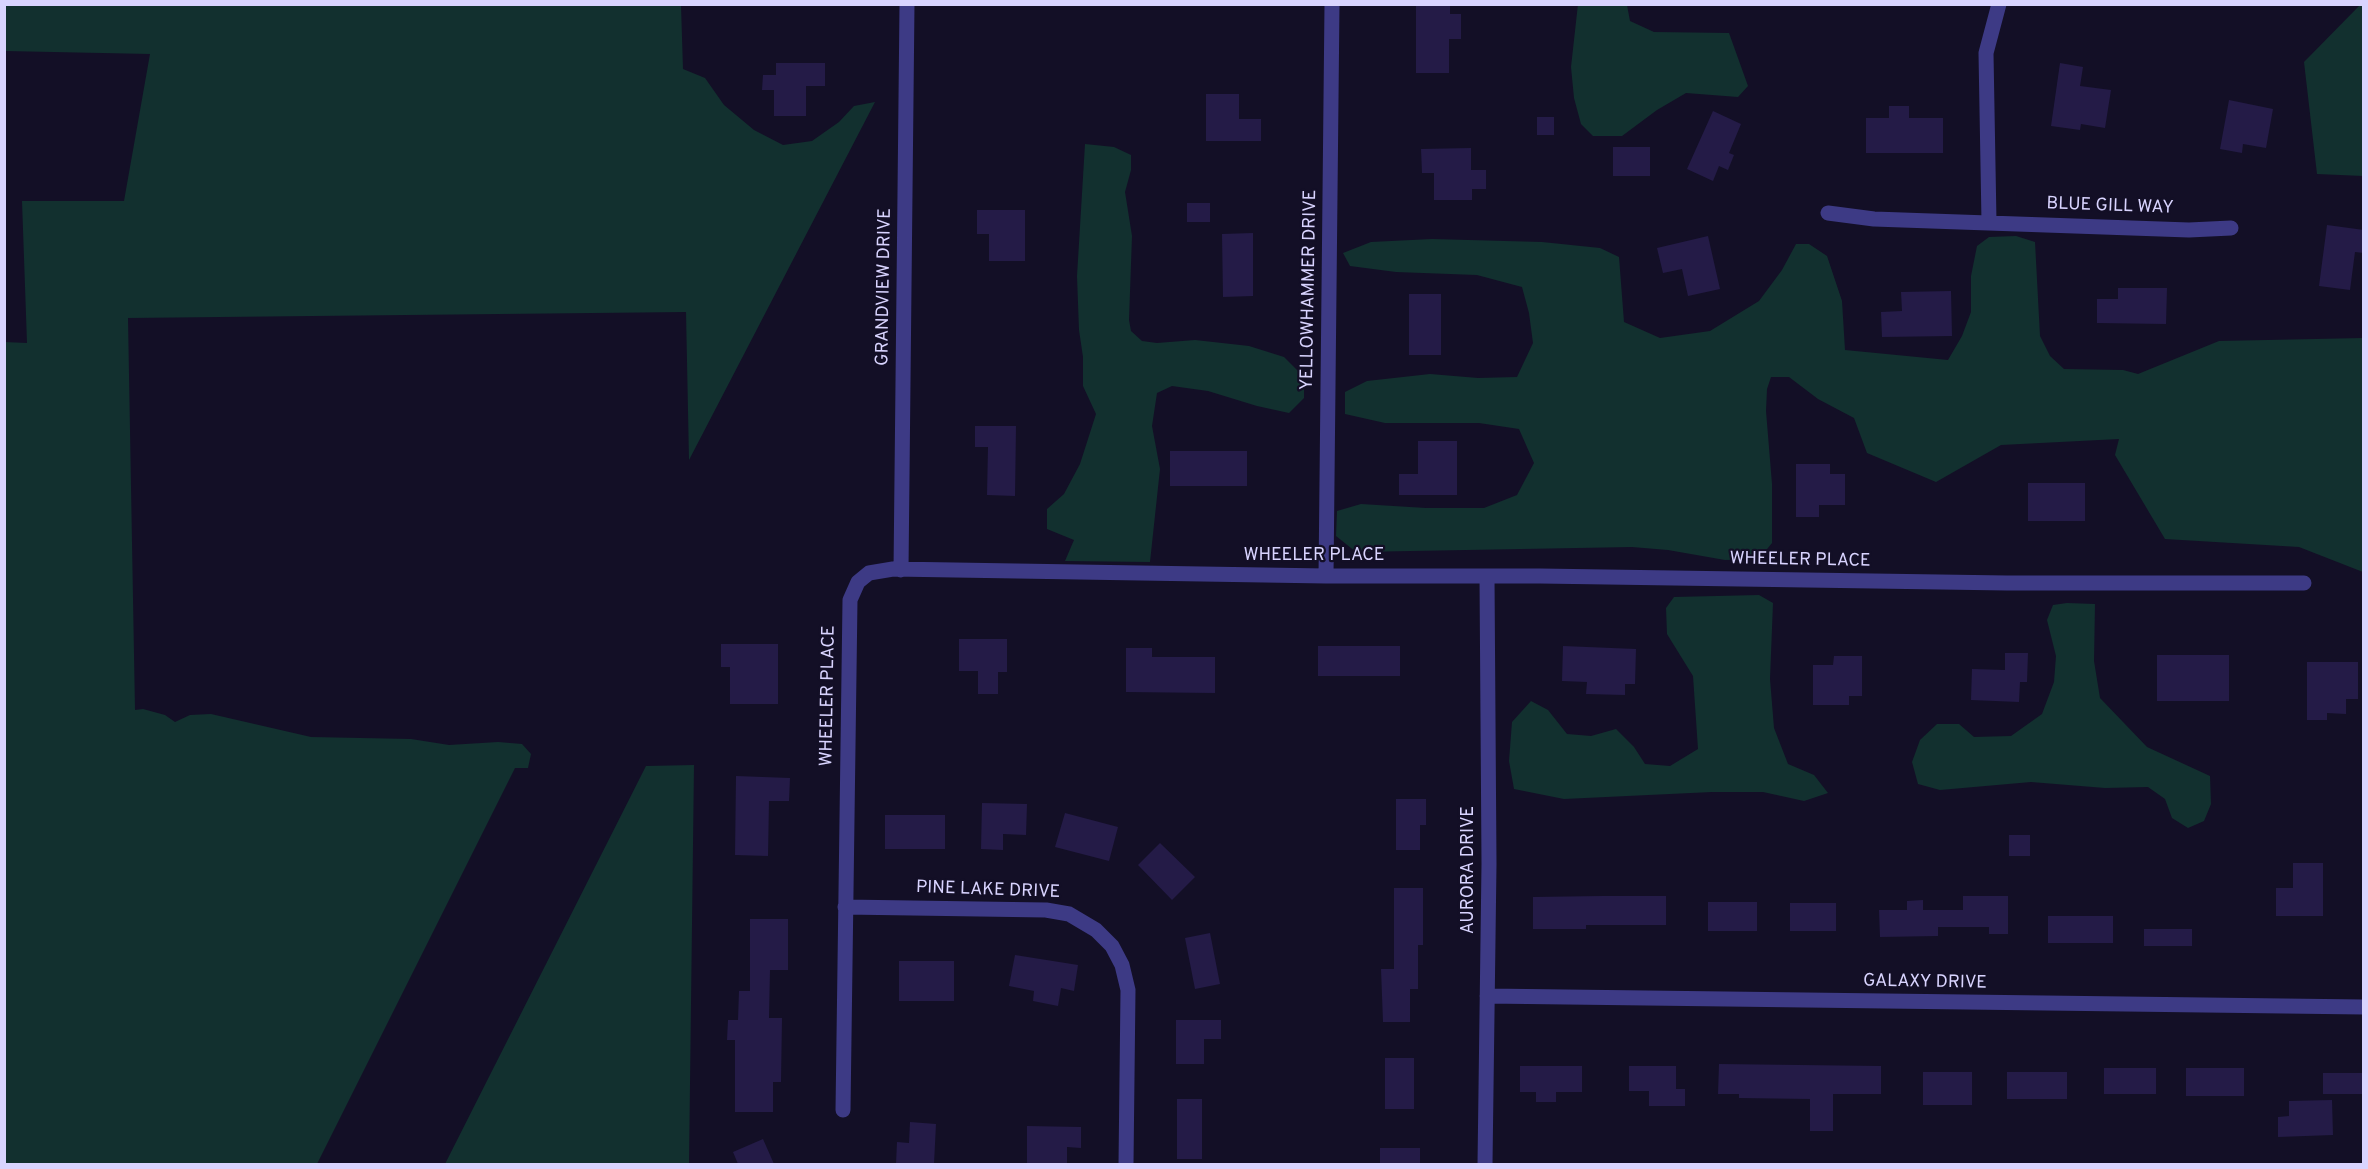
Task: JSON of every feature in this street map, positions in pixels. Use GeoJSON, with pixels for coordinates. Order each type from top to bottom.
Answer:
{"type":"FeatureCollection","features":[{"type":"Feature","properties":{"kind":"street","name":"GRANDVIEW DRIVE"},"geometry":{"type":"LineString","coordinates":[[901,570],[907,4]]}},
{"type":"Feature","properties":{"kind":"street","name":"YELLOWHAMMER DRIVE"},"geometry":{"type":"LineString","coordinates":[[1326,576],[1332,4]]}},
{"type":"Feature","properties":{"kind":"street"},"geometry":{"type":"LineString","coordinates":[[1989,222],[1986,53],[1999,4]]}},
{"type":"Feature","properties":{"kind":"street","name":"BLUE GILL WAY"},"geometry":{"type":"LineString","coordinates":[[1828,213],[1874,219],[2189,230],[2231,228]]}},
{"type":"Feature","properties":{"kind":"street","name":"WHEELER PLACE"},"geometry":{"type":"LineString","coordinates":[[843,1110],[850,600],[858,582],[869,573],[901,570],[2007,584],[2304,583]]}},
{"type":"Feature","properties":{"kind":"street","name":"AURORA DRIVE"},"geometry":{"type":"LineString","coordinates":[[1485,1164],[1489,864],[1486,576]]}},
{"type":"Feature","properties":{"kind":"street","name":"PINE LAKE DRIVE"},"geometry":{"type":"LineString","coordinates":[[845,907],[1046,910],[1070,914],[1096,930],[1112,946],[1122,965],[1128,990],[1126,1164]]}},
{"type":"Feature","properties":{"kind":"street","name":"GALAXY DRIVE"},"geometry":{"type":"LineString","coordinates":[[1487,996],[2364,1008]]}},
{"type":"Feature","properties":{"kind":"green space"},"geometry":{"type":"Polygon","coordinates":[[[5,4],[681,5],[683,69],[705,78],[724,105],[754,130],[783,145],[812,141],[839,122],[854,106],[875,102],[689,460],[686,312],[128,318],[135,710],[143,709],[165,715],[175,722],[190,715],[211,714],[311,737],[411,739],[449,745],[498,742],[522,744],[531,754],[528,768],[515,768],[317,1164],[5,1164],[4,342],[27,343],[22,201],[124,201],[150,54],[5,51],[5,4]]]}},
{"type":"Feature","properties":{"kind":"green space"},"geometry":{"type":"Polygon","coordinates":[[[1578,4],[1627,5],[1630,21],[1654,32],[1729,33],[1748,86],[1738,97],[1686,93],[1657,110],[1622,136],[1593,136],[1581,124],[1574,98],[1571,67],[1578,4]]]}},
{"type":"Feature","properties":{"kind":"green space"},"geometry":{"type":"Polygon","coordinates":[[[2360,5],[2364,5],[2363,176],[2317,174],[2304,62],[2360,5]]]}},
{"type":"Feature","properties":{"kind":"green space"},"geometry":{"type":"Polygon","coordinates":[[[1085,144],[1114,147],[1131,155],[1131,170],[1125,192],[1132,236],[1129,320],[1131,331],[1142,341],[1157,343],[1195,340],[1249,346],[1284,357],[1304,377],[1304,398],[1289,413],[1208,391],[1172,386],[1157,393],[1152,426],[1160,469],[1150,562],[1065,561],[1074,540],[1047,529],[1047,509],[1064,494],[1080,464],[1096,414],[1083,386],[1083,357],[1079,330],[1077,276],[1085,144]]]}},
{"type":"Feature","properties":{"kind":"green space"},"geometry":{"type":"Polygon","coordinates":[[[2016,236],[2035,242],[2040,336],[2050,356],[2064,369],[2123,370],[2138,374],[2219,341],[2363,338],[2363,572],[2299,547],[2165,539],[2115,455],[2119,439],[2001,445],[1936,482],[1867,453],[1854,418],[1818,399],[1789,377],[1771,377],[1767,389],[1766,411],[1772,484],[1772,543],[1759,559],[1725,560],[1668,550],[1632,547],[1356,552],[1336,536],[1337,511],[1361,504],[1426,508],[1484,508],[1517,495],[1534,463],[1519,429],[1479,423],[1385,423],[1345,414],[1345,392],[1367,381],[1430,374],[1478,378],[1517,377],[1533,343],[1529,313],[1522,287],[1477,275],[1396,272],[1350,266],[1343,253],[1371,242],[1432,239],[1542,242],[1600,248],[1619,257],[1624,322],[1660,338],[1710,331],[1759,301],[1782,270],[1796,244],[1809,244],[1827,256],[1842,301],[1845,350],[1948,360],[1962,336],[1971,312],[1971,276],[1977,246],[1989,237],[2016,236]]]}},
{"type":"Feature","properties":{"kind":"green space"},"geometry":{"type":"Polygon","coordinates":[[[1759,595],[1773,603],[1770,679],[1774,728],[1788,764],[1814,775],[1828,793],[1804,801],[1763,792],[1564,799],[1514,789],[1509,761],[1512,722],[1531,701],[1548,710],[1567,734],[1591,736],[1616,729],[1634,747],[1645,764],[1670,766],[1698,749],[1693,676],[1667,634],[1666,608],[1674,597],[1759,595]]]}},
{"type":"Feature","properties":{"kind":"green space"},"geometry":{"type":"Polygon","coordinates":[[[2095,604],[2094,661],[2100,698],[2147,747],[2210,776],[2211,804],[2204,821],[2188,828],[2172,818],[2165,799],[2148,787],[2105,788],[2031,782],[1940,790],[1918,784],[1912,762],[1920,740],[1937,724],[1959,724],[1974,737],[2011,736],[2042,714],[2054,682],[2056,656],[2047,620],[2053,605],[2095,604]]]}},
{"type":"Feature","properties":{"kind":"green space"},"geometry":{"type":"Polygon","coordinates":[[[694,765],[689,1164],[445,1164],[646,766],[694,765]]]}},
{"type":"Feature","properties":{"kind":"building"},"geometry":{"type":"Polygon","coordinates":[[[1416,4],[1450,4],[1450,14],[1461,14],[1461,39],[1449,39],[1449,73],[1416,73],[1416,4]]]}},
{"type":"Feature","properties":{"kind":"building"},"geometry":{"type":"Polygon","coordinates":[[[776,63],[825,63],[825,86],[806,86],[806,116],[774,116],[774,90],[762,90],[763,75],[776,75],[776,63]]]}},
{"type":"Feature","properties":{"kind":"building"},"geometry":{"type":"Polygon","coordinates":[[[2060,63],[2083,67],[2080,86],[2111,90],[2105,128],[2081,124],[2080,130],[2051,126],[2060,63]]]}},
{"type":"Feature","properties":{"kind":"building"},"geometry":{"type":"Polygon","coordinates":[[[1206,94],[1239,94],[1239,119],[1261,119],[1261,141],[1206,141],[1206,94]]]}},
{"type":"Feature","properties":{"kind":"building"},"geometry":{"type":"Polygon","coordinates":[[[2229,100],[2273,109],[2266,148],[2243,144],[2242,153],[2220,149],[2229,100]]]}},
{"type":"Feature","properties":{"kind":"building"},"geometry":{"type":"Polygon","coordinates":[[[1889,106],[1909,106],[1909,118],[1943,118],[1943,153],[1866,153],[1866,118],[1889,118],[1889,106]]]}},
{"type":"Feature","properties":{"kind":"building"},"geometry":{"type":"Polygon","coordinates":[[[1713,111],[1741,124],[1729,153],[1734,155],[1728,170],[1719,166],[1713,181],[1687,169],[1713,111]]]}},
{"type":"Feature","properties":{"kind":"building"},"geometry":{"type":"Polygon","coordinates":[[[1537,117],[1554,117],[1554,135],[1537,135],[1537,117]]]}},
{"type":"Feature","properties":{"kind":"building"},"geometry":{"type":"Polygon","coordinates":[[[1613,147],[1650,147],[1650,176],[1613,176],[1613,147]]]}},
{"type":"Feature","properties":{"kind":"building"},"geometry":{"type":"Polygon","coordinates":[[[1471,148],[1471,170],[1486,170],[1486,189],[1472,189],[1472,200],[1434,200],[1434,173],[1422,173],[1421,149],[1471,148]]]}},
{"type":"Feature","properties":{"kind":"building"},"geometry":{"type":"Polygon","coordinates":[[[1187,203],[1210,203],[1210,222],[1187,222],[1187,203]]]}},
{"type":"Feature","properties":{"kind":"building"},"geometry":{"type":"Polygon","coordinates":[[[977,210],[1025,210],[1025,261],[989,261],[989,234],[977,234],[977,210]]]}},
{"type":"Feature","properties":{"kind":"building"},"geometry":{"type":"Polygon","coordinates":[[[2327,225],[2364,230],[2364,253],[2355,252],[2350,290],[2319,286],[2327,225]]]}},
{"type":"Feature","properties":{"kind":"building"},"geometry":{"type":"Polygon","coordinates":[[[1253,233],[1253,296],[1223,297],[1222,234],[1253,233]]]}},
{"type":"Feature","properties":{"kind":"building"},"geometry":{"type":"Polygon","coordinates":[[[1708,236],[1720,289],[1688,296],[1682,269],[1663,273],[1657,248],[1708,236]]]}},
{"type":"Feature","properties":{"kind":"building"},"geometry":{"type":"Polygon","coordinates":[[[2118,288],[2167,288],[2166,324],[2097,323],[2097,299],[2118,299],[2118,288]]]}},
{"type":"Feature","properties":{"kind":"building"},"geometry":{"type":"Polygon","coordinates":[[[1951,291],[1952,336],[1882,337],[1881,312],[1902,311],[1901,292],[1951,291]]]}},
{"type":"Feature","properties":{"kind":"building"},"geometry":{"type":"Polygon","coordinates":[[[1409,294],[1441,294],[1441,355],[1409,355],[1409,294]]]}},
{"type":"Feature","properties":{"kind":"building"},"geometry":{"type":"Polygon","coordinates":[[[975,426],[1016,426],[1015,496],[987,495],[988,447],[975,447],[975,426]]]}},
{"type":"Feature","properties":{"kind":"building"},"geometry":{"type":"Polygon","coordinates":[[[1418,441],[1457,441],[1457,495],[1399,495],[1399,474],[1418,474],[1418,441]]]}},
{"type":"Feature","properties":{"kind":"building"},"geometry":{"type":"Polygon","coordinates":[[[1170,451],[1247,451],[1247,486],[1170,486],[1170,451]]]}},
{"type":"Feature","properties":{"kind":"building"},"geometry":{"type":"Polygon","coordinates":[[[1796,464],[1830,464],[1830,474],[1845,474],[1845,505],[1819,505],[1819,517],[1796,517],[1796,464]]]}},
{"type":"Feature","properties":{"kind":"building"},"geometry":{"type":"Polygon","coordinates":[[[2028,483],[2085,483],[2085,521],[2028,521],[2028,483]]]}},
{"type":"Feature","properties":{"kind":"building"},"geometry":{"type":"Polygon","coordinates":[[[959,639],[1007,639],[1007,672],[998,672],[998,694],[978,694],[978,671],[959,671],[959,639]]]}},
{"type":"Feature","properties":{"kind":"building"},"geometry":{"type":"Polygon","coordinates":[[[721,644],[778,644],[778,704],[730,704],[730,667],[721,667],[721,644]]]}},
{"type":"Feature","properties":{"kind":"building"},"geometry":{"type":"Polygon","coordinates":[[[1318,646],[1400,646],[1400,676],[1318,676],[1318,646]]]}},
{"type":"Feature","properties":{"kind":"building"},"geometry":{"type":"Polygon","coordinates":[[[1563,646],[1636,649],[1635,684],[1625,684],[1625,695],[1586,694],[1587,682],[1562,681],[1563,646]]]}},
{"type":"Feature","properties":{"kind":"building"},"geometry":{"type":"Polygon","coordinates":[[[1126,648],[1152,648],[1152,657],[1215,657],[1215,693],[1126,692],[1126,648]]]}},
{"type":"Feature","properties":{"kind":"building"},"geometry":{"type":"Polygon","coordinates":[[[2005,653],[2028,653],[2027,682],[2020,682],[2019,702],[1971,700],[1972,669],[2005,670],[2005,653]]]}},
{"type":"Feature","properties":{"kind":"building"},"geometry":{"type":"Polygon","coordinates":[[[2157,655],[2229,655],[2229,701],[2157,701],[2157,655]]]}},
{"type":"Feature","properties":{"kind":"building"},"geometry":{"type":"Polygon","coordinates":[[[1834,656],[1862,656],[1862,696],[1849,696],[1849,705],[1813,705],[1813,665],[1833,665],[1834,656]]]}},
{"type":"Feature","properties":{"kind":"building"},"geometry":{"type":"Polygon","coordinates":[[[2307,662],[2358,662],[2358,699],[2346,699],[2346,714],[2327,713],[2327,720],[2307,720],[2307,662]]]}},
{"type":"Feature","properties":{"kind":"building"},"geometry":{"type":"Polygon","coordinates":[[[736,776],[790,778],[789,801],[769,801],[768,856],[735,855],[736,776]]]}},
{"type":"Feature","properties":{"kind":"building"},"geometry":{"type":"Polygon","coordinates":[[[1396,799],[1426,799],[1426,825],[1420,825],[1420,850],[1396,850],[1396,799]]]}},
{"type":"Feature","properties":{"kind":"building"},"geometry":{"type":"Polygon","coordinates":[[[982,803],[1027,804],[1026,835],[1003,834],[1003,850],[981,849],[982,803]]]}},
{"type":"Feature","properties":{"kind":"building"},"geometry":{"type":"Polygon","coordinates":[[[1065,813],[1118,827],[1109,861],[1055,847],[1065,813]]]}},
{"type":"Feature","properties":{"kind":"building"},"geometry":{"type":"Polygon","coordinates":[[[885,815],[945,815],[945,849],[885,849],[885,815]]]}},
{"type":"Feature","properties":{"kind":"building"},"geometry":{"type":"Polygon","coordinates":[[[2009,835],[2030,835],[2030,856],[2009,856],[2009,835]]]}},
{"type":"Feature","properties":{"kind":"building"},"geometry":{"type":"Polygon","coordinates":[[[1160,843],[1195,877],[1172,900],[1138,865],[1160,843]]]}},
{"type":"Feature","properties":{"kind":"building"},"geometry":{"type":"Polygon","coordinates":[[[2293,863],[2323,863],[2323,916],[2276,916],[2276,888],[2293,888],[2293,863]]]}},
{"type":"Feature","properties":{"kind":"building"},"geometry":{"type":"Polygon","coordinates":[[[1394,888],[1423,888],[1423,945],[1418,945],[1418,989],[1410,989],[1410,1022],[1383,1022],[1381,969],[1394,969],[1394,888]]]}},
{"type":"Feature","properties":{"kind":"building"},"geometry":{"type":"Polygon","coordinates":[[[1666,896],[1666,925],[1586,925],[1586,929],[1533,929],[1533,897],[1666,896]]]}},
{"type":"Feature","properties":{"kind":"building"},"geometry":{"type":"Polygon","coordinates":[[[1963,896],[2008,896],[2008,934],[1989,934],[1989,927],[1938,927],[1938,936],[1880,937],[1879,910],[1907,910],[1907,901],[1923,900],[1923,910],[1963,910],[1963,896]]]}},
{"type":"Feature","properties":{"kind":"building"},"geometry":{"type":"Polygon","coordinates":[[[1708,902],[1757,902],[1757,931],[1708,931],[1708,902]]]}},
{"type":"Feature","properties":{"kind":"building"},"geometry":{"type":"Polygon","coordinates":[[[1790,903],[1836,903],[1836,931],[1790,931],[1790,903]]]}},
{"type":"Feature","properties":{"kind":"building"},"geometry":{"type":"Polygon","coordinates":[[[2048,916],[2113,916],[2113,943],[2048,943],[2048,916]]]}},
{"type":"Feature","properties":{"kind":"building"},"geometry":{"type":"Polygon","coordinates":[[[750,919],[788,919],[788,970],[770,970],[769,1018],[782,1018],[781,1082],[773,1082],[773,1112],[735,1112],[735,1040],[727,1040],[728,1020],[738,1020],[739,991],[750,991],[750,919]]]}},
{"type":"Feature","properties":{"kind":"building"},"geometry":{"type":"Polygon","coordinates":[[[2144,929],[2192,929],[2192,946],[2144,946],[2144,929]]]}},
{"type":"Feature","properties":{"kind":"building"},"geometry":{"type":"Polygon","coordinates":[[[1210,933],[1220,984],[1195,989],[1185,938],[1210,933]]]}},
{"type":"Feature","properties":{"kind":"building"},"geometry":{"type":"Polygon","coordinates":[[[1015,955],[1078,965],[1074,991],[1061,988],[1058,1006],[1033,1001],[1034,991],[1009,986],[1015,955]]]}},
{"type":"Feature","properties":{"kind":"building"},"geometry":{"type":"Polygon","coordinates":[[[899,961],[954,961],[954,1001],[899,1001],[899,961]]]}},
{"type":"Feature","properties":{"kind":"building"},"geometry":{"type":"Polygon","coordinates":[[[1176,1020],[1221,1020],[1221,1039],[1204,1039],[1204,1064],[1176,1064],[1176,1020]]]}},
{"type":"Feature","properties":{"kind":"building"},"geometry":{"type":"Polygon","coordinates":[[[1385,1058],[1414,1058],[1414,1109],[1385,1109],[1385,1058]]]}},
{"type":"Feature","properties":{"kind":"building"},"geometry":{"type":"Polygon","coordinates":[[[1719,1064],[1881,1066],[1881,1094],[1833,1094],[1833,1131],[1810,1131],[1810,1099],[1739,1098],[1739,1094],[1718,1094],[1719,1064]]]}},
{"type":"Feature","properties":{"kind":"building"},"geometry":{"type":"Polygon","coordinates":[[[1520,1066],[1582,1066],[1582,1092],[1556,1092],[1556,1102],[1536,1102],[1536,1092],[1520,1092],[1520,1066]]]}},
{"type":"Feature","properties":{"kind":"building"},"geometry":{"type":"Polygon","coordinates":[[[1629,1066],[1676,1066],[1676,1089],[1685,1089],[1685,1106],[1649,1106],[1649,1091],[1629,1091],[1629,1066]]]}},
{"type":"Feature","properties":{"kind":"building"},"geometry":{"type":"Polygon","coordinates":[[[2104,1068],[2156,1068],[2156,1094],[2104,1094],[2104,1068]]]}},
{"type":"Feature","properties":{"kind":"building"},"geometry":{"type":"Polygon","coordinates":[[[2186,1068],[2244,1068],[2244,1096],[2186,1096],[2186,1068]]]}},
{"type":"Feature","properties":{"kind":"building"},"geometry":{"type":"Polygon","coordinates":[[[1923,1072],[1972,1072],[1972,1105],[1923,1105],[1923,1072]]]}},
{"type":"Feature","properties":{"kind":"building"},"geometry":{"type":"Polygon","coordinates":[[[2007,1072],[2067,1072],[2067,1099],[2007,1099],[2007,1072]]]}},
{"type":"Feature","properties":{"kind":"building"},"geometry":{"type":"Polygon","coordinates":[[[2323,1073],[2364,1073],[2364,1094],[2323,1094],[2323,1073]]]}},
{"type":"Feature","properties":{"kind":"building"},"geometry":{"type":"Polygon","coordinates":[[[1177,1099],[1202,1099],[1202,1159],[1177,1159],[1177,1099]]]}},
{"type":"Feature","properties":{"kind":"building"},"geometry":{"type":"Polygon","coordinates":[[[2332,1100],[2333,1135],[2278,1137],[2278,1117],[2289,1116],[2289,1101],[2332,1100]]]}},
{"type":"Feature","properties":{"kind":"building"},"geometry":{"type":"Polygon","coordinates":[[[910,1122],[936,1124],[934,1164],[896,1164],[897,1142],[909,1143],[910,1122]]]}},
{"type":"Feature","properties":{"kind":"building"},"geometry":{"type":"Polygon","coordinates":[[[1027,1126],[1081,1127],[1081,1148],[1067,1147],[1067,1164],[1027,1164],[1027,1126]]]}},
{"type":"Feature","properties":{"kind":"building"},"geometry":{"type":"Polygon","coordinates":[[[763,1139],[774,1164],[738,1164],[733,1152],[763,1139]]]}},
{"type":"Feature","properties":{"kind":"building"},"geometry":{"type":"Polygon","coordinates":[[[1380,1148],[1420,1148],[1420,1164],[1380,1164],[1380,1148]]]}}]}
